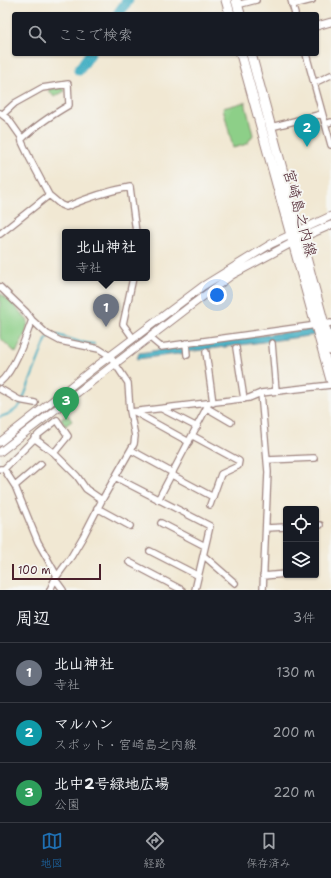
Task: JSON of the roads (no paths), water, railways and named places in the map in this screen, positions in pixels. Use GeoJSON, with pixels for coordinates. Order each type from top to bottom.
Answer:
{"type":"FeatureCollection","features":[{"type":"Feature","properties":{"kind":"main road"},"geometry":{"type":"LineString","coordinates":[[226,0],[229,12]]}},
{"type":"Feature","properties":{"kind":"main road","name":"宮崎島之内線"},"geometry":{"type":"LineString","coordinates":[[242,56],[323,328],[331,350]]}},
{"type":"Feature","properties":{"kind":"main road","name":"宮崎島之内線"},"geometry":{"type":"LineString","coordinates":[[252,56],[271,127],[296,237]]}},
{"type":"Feature","properties":{"kind":"main road","name":"宮崎島之内線"},"geometry":{"type":"LineString","coordinates":[[323,328],[331,380]]}},
{"type":"Feature","properties":{"kind":"street"},"geometry":{"type":"LineString","coordinates":[[238,6],[256,0]]}},
{"type":"Feature","properties":{"kind":"street"},"geometry":{"type":"LineString","coordinates":[[292,3],[312,0]]}},
{"type":"Feature","properties":{"kind":"street"},"geometry":{"type":"LineString","coordinates":[[319,25],[331,22]]}},
{"type":"Feature","properties":{"kind":"street"},"geometry":{"type":"LineString","coordinates":[[307,56],[322,114],[328,123],[331,145]]}},
{"type":"Feature","properties":{"kind":"street"},"geometry":{"type":"LineString","coordinates":[[314,83],[331,75]]}},
{"type":"Feature","properties":{"kind":"street"},"geometry":{"type":"LineString","coordinates":[[22,139],[40,123],[69,104],[68,84],[42,88],[15,103],[2,113],[22,139],[22,142],[48,195],[60,205],[66,207],[101,193],[130,186],[136,229]]}},
{"type":"Feature","properties":{"kind":"street"},"geometry":{"type":"LineString","coordinates":[[271,127],[322,114]]}},
{"type":"Feature","properties":{"kind":"street"},"geometry":{"type":"LineString","coordinates":[[0,234],[48,195]]}},
{"type":"Feature","properties":{"kind":"street"},"geometry":{"type":"LineString","coordinates":[[0,452],[232,275],[331,216]]}},
{"type":"Feature","properties":{"kind":"street"},"geometry":{"type":"LineString","coordinates":[[0,442],[203,286],[271,244],[331,225]]}},
{"type":"Feature","properties":{"kind":"street"},"geometry":{"type":"LineString","coordinates":[[132,281],[123,324],[134,338]]}},
{"type":"Feature","properties":{"kind":"street"},"geometry":{"type":"LineString","coordinates":[[0,287],[26,312],[32,320],[60,342],[99,349],[110,356],[128,383],[128,392],[133,412],[135,436],[131,450],[97,508],[71,557],[56,578],[50,590]]}},
{"type":"Feature","properties":{"kind":"street"},"geometry":{"type":"LineString","coordinates":[[0,382],[6,377],[26,338],[32,320]]}},
{"type":"Feature","properties":{"kind":"street"},"geometry":{"type":"LineString","coordinates":[[149,337],[161,346],[323,328]]}},
{"type":"Feature","properties":{"kind":"street"},"geometry":{"type":"LineString","coordinates":[[186,343],[187,355]]}},
{"type":"Feature","properties":{"kind":"street"},"geometry":{"type":"LineString","coordinates":[[272,343],[276,391]]}},
{"type":"Feature","properties":{"kind":"street"},"geometry":{"type":"LineString","coordinates":[[236,348],[244,399]]}},
{"type":"Feature","properties":{"kind":"street"},"geometry":{"type":"LineString","coordinates":[[158,500],[210,405],[206,352]]}},
{"type":"Feature","properties":{"kind":"street"},"geometry":{"type":"LineString","coordinates":[[133,412],[210,405],[249,398],[261,392],[331,386]]}},
{"type":"Feature","properties":{"kind":"street"},"geometry":{"type":"LineString","coordinates":[[0,390],[22,400],[35,403]]}},
{"type":"Feature","properties":{"kind":"street"},"geometry":{"type":"LineString","coordinates":[[261,392],[268,472],[263,590]]}},
{"type":"Feature","properties":{"kind":"street"},"geometry":{"type":"LineString","coordinates":[[210,405],[231,422]]}},
{"type":"Feature","properties":{"kind":"street"},"geometry":{"type":"LineString","coordinates":[[162,409],[197,427]]}},
{"type":"Feature","properties":{"kind":"street"},"geometry":{"type":"LineString","coordinates":[[133,412],[189,442]]}},
{"type":"Feature","properties":{"kind":"street"},"geometry":{"type":"LineString","coordinates":[[54,453],[68,436],[57,420],[34,438],[2,469],[15,486],[38,542],[63,590]]}},
{"type":"Feature","properties":{"kind":"street"},"geometry":{"type":"LineString","coordinates":[[192,436],[239,461],[238,466],[221,474],[210,505]]}},
{"type":"Feature","properties":{"kind":"street"},"geometry":{"type":"LineString","coordinates":[[34,438],[54,453],[77,476],[86,489],[102,500]]}},
{"type":"Feature","properties":{"kind":"street"},"geometry":{"type":"LineString","coordinates":[[131,450],[213,497]]}},
{"type":"Feature","properties":{"kind":"street"},"geometry":{"type":"LineString","coordinates":[[267,460],[314,458]]}},
{"type":"Feature","properties":{"kind":"street"},"geometry":{"type":"LineString","coordinates":[[15,486],[41,464]]}},
{"type":"Feature","properties":{"kind":"street"},"geometry":{"type":"LineString","coordinates":[[115,477],[210,526],[197,575],[195,588],[200,590]]}},
{"type":"Feature","properties":{"kind":"street"},"geometry":{"type":"LineString","coordinates":[[97,508],[130,526]]}},
{"type":"Feature","properties":{"kind":"street"},"geometry":{"type":"LineString","coordinates":[[161,523],[205,546]]}},
{"type":"Feature","properties":{"kind":"street"},"geometry":{"type":"LineString","coordinates":[[266,528],[283,527]]}},
{"type":"Feature","properties":{"kind":"street"},"geometry":{"type":"LineString","coordinates":[[150,551],[197,575]]}},
{"type":"Feature","properties":{"kind":"street"},"geometry":{"type":"LineString","coordinates":[[202,555],[235,583]]}},
{"type":"Feature","properties":{"kind":"street"},"geometry":{"type":"LineString","coordinates":[[129,562],[182,590]]}},
{"type":"Feature","properties":{"kind":"street"},"geometry":{"type":"LineString","coordinates":[[263,576],[283,574]]}},
{"type":"Feature","properties":{"kind":"water"},"geometry":{"type":"Polygon","coordinates":[[[331,326],[331,333],[187,352],[186,346],[331,326]]]}},
{"type":"Feature","properties":{"kind":"water"},"geometry":{"type":"Polygon","coordinates":[[[185,346],[186,353],[137,359],[139,353],[185,346]]]}},
{"type":"Feature","properties":{"kind":"waterway"},"geometry":{"type":"LineString","coordinates":[[119,12],[128,0]]}},
{"type":"Feature","properties":{"kind":"waterway"},"geometry":{"type":"LineString","coordinates":[[79,70],[89,56]]}},
{"type":"Feature","properties":{"kind":"waterway"},"geometry":{"type":"LineString","coordinates":[[53,335],[94,344]]}},
{"type":"Feature","properties":{"kind":"waterway"},"geometry":{"type":"LineString","coordinates":[[0,417],[12,412],[21,404],[46,340],[49,337]]}},
{"type":"Feature","properties":{"kind":"place","name":"マルハン"},"geometry":{"type":"Point","coordinates":[307,147]}},
{"type":"Feature","properties":{"kind":"place","name":"北山神社"},"geometry":{"type":"Point","coordinates":[106,327]}},
{"type":"Feature","properties":{"kind":"place","name":"北中2号緑地広場"},"geometry":{"type":"Point","coordinates":[66,420]}}]}
